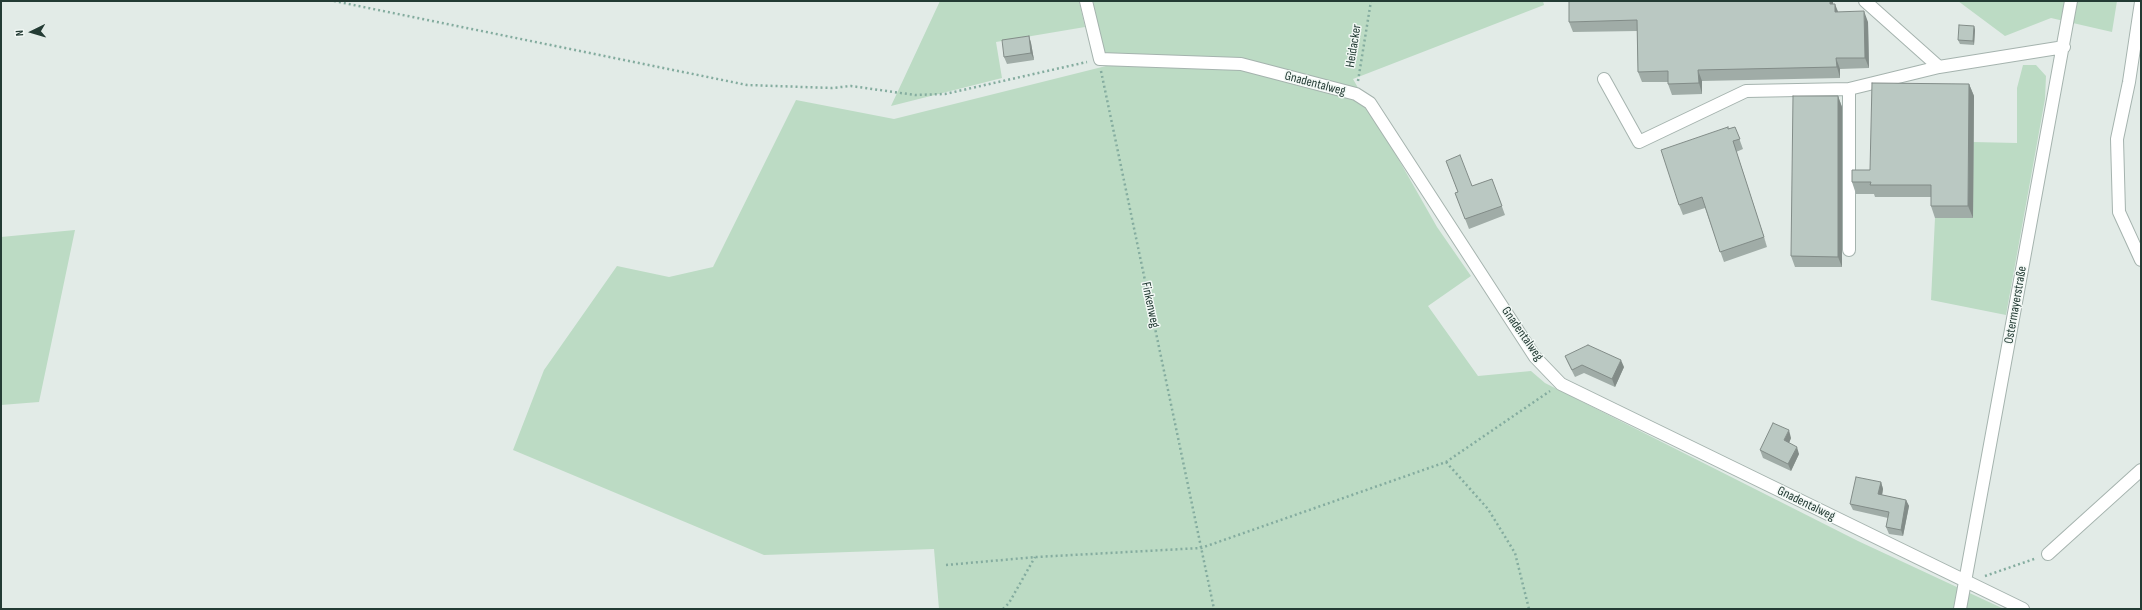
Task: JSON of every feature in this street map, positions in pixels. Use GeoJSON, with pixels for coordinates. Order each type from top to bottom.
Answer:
{"type":"FeatureCollection","features":[{"type":"Feature","properties":{"kind":"street"},"geometry":{"type":"LineString","coordinates":[[1086,1],[1100,59]]}},
{"type":"Feature","properties":{"kind":"street"},"geometry":{"type":"LineString","coordinates":[[1865,1],[1939,67]]}},
{"type":"Feature","properties":{"kind":"street","name":"Ostermayerstraße"},"geometry":{"type":"LineString","coordinates":[[1960,609],[2072,1]]}},
{"type":"Feature","properties":{"kind":"street"},"geometry":{"type":"LineString","coordinates":[[2141,2],[2129,82],[2117,139],[2119,212],[2141,260]]}},
{"type":"Feature","properties":{"kind":"street"},"geometry":{"type":"LineString","coordinates":[[1604,79],[1639,142],[1746,90],[1849,89],[1939,67],[2064,47]]}},
{"type":"Feature","properties":{"kind":"street","name":"Gnadentalweg"},"geometry":{"type":"LineString","coordinates":[[1100,59],[1241,64],[1356,94],[1370,103],[1535,357],[1561,384],[2023,609]]}},
{"type":"Feature","properties":{"kind":"street"},"geometry":{"type":"LineString","coordinates":[[1849,89],[1849,250]]}},
{"type":"Feature","properties":{"kind":"street"},"geometry":{"type":"LineString","coordinates":[[2048,554],[2141,470]]}},
{"type":"Feature","properties":{"kind":"path"},"geometry":{"type":"LineString","coordinates":[[334,1],[747,84],[832,88],[851,86],[915,95],[945,94],[1100,59]]}},
{"type":"Feature","properties":{"kind":"path","name":"Heidacker"},"geometry":{"type":"LineString","coordinates":[[1356,94],[1371,1]]}},
{"type":"Feature","properties":{"kind":"path","name":"Finkenweg"},"geometry":{"type":"LineString","coordinates":[[1100,59],[1214,609]]}},
{"type":"Feature","properties":{"kind":"path"},"geometry":{"type":"LineString","coordinates":[[946,565],[1036,557],[1201,548],[1446,462],[1561,384]]}},
{"type":"Feature","properties":{"kind":"path"},"geometry":{"type":"LineString","coordinates":[[1446,462],[1488,508],[1515,553],[1529,609]]}},
{"type":"Feature","properties":{"kind":"path"},"geometry":{"type":"LineString","coordinates":[[1982,577],[2048,554]]}},
{"type":"Feature","properties":{"kind":"path"},"geometry":{"type":"LineString","coordinates":[[1003,609],[1016,593],[1036,557]]}},
{"type":"Feature","properties":{"kind":"green space"},"geometry":{"type":"Polygon","coordinates":[[[940,1],[1079,1],[1085,27],[996,42],[1002,78],[891,106],[940,1]]]}},
{"type":"Feature","properties":{"kind":"green space"},"geometry":{"type":"Polygon","coordinates":[[[1093,1],[1543,1],[1544,5],[1353,79],[1437,227],[1471,276],[1428,306],[1478,376],[1531,371],[1545,383],[1858,541],[2004,609],[939,609],[934,549],[764,555],[513,450],[544,370],[617,266],[669,277],[713,267],[796,100],[894,119],[1106,66],[1093,1]]]}},
{"type":"Feature","properties":{"kind":"green space"},"geometry":{"type":"Polygon","coordinates":[[[1958,1],[2117,1],[2112,32],[2051,18],[2005,36],[1958,1]]]}},
{"type":"Feature","properties":{"kind":"green space"},"geometry":{"type":"Polygon","coordinates":[[[2023,65],[2036,65],[2046,76],[2045,99],[2006,315],[1931,300],[1935,218],[1973,218],[1973,142],[2017,143],[2017,88],[2023,65]]]}},
{"type":"Feature","properties":{"kind":"green space"},"geometry":{"type":"Polygon","coordinates":[[[75,230],[39,402],[1,405],[1,237],[75,230]]]}},
{"type":"Feature","properties":{"kind":"building"},"geometry":{"type":"Polygon","coordinates":[[[1569,1],[1830,1],[1830,4],[1835,4],[1835,12],[1864,11],[1865,58],[1836,58],[1837,67],[1698,70],[1699,83],[1668,84],[1668,71],[1638,72],[1637,20],[1569,22],[1569,1]]]}},
{"type":"Feature","properties":{"kind":"building"},"geometry":{"type":"Polygon","coordinates":[[[1959,25],[1974,26],[1973,41],[1958,40],[1959,25]]]}},
{"type":"Feature","properties":{"kind":"building"},"geometry":{"type":"Polygon","coordinates":[[[1029,36],[1031,53],[1004,57],[1002,40],[1029,36]]]}},
{"type":"Feature","properties":{"kind":"building"},"geometry":{"type":"Polygon","coordinates":[[[1872,83],[1969,84],[1968,206],[1931,206],[1931,185],[1870,185],[1871,182],[1852,182],[1852,170],[1870,170],[1872,83]]]}},
{"type":"Feature","properties":{"kind":"building"},"geometry":{"type":"Polygon","coordinates":[[[1793,96],[1838,96],[1838,257],[1791,256],[1793,96]]]}},
{"type":"Feature","properties":{"kind":"building"},"geometry":{"type":"Polygon","coordinates":[[[1728,127],[1728,129],[1735,127],[1740,139],[1733,141],[1764,237],[1720,252],[1702,197],[1679,205],[1661,150],[1728,127]]]}},
{"type":"Feature","properties":{"kind":"building"},"geometry":{"type":"Polygon","coordinates":[[[1460,155],[1472,186],[1492,179],[1502,206],[1465,219],[1455,193],[1458,192],[1446,161],[1460,155]]]}},
{"type":"Feature","properties":{"kind":"building"},"geometry":{"type":"Polygon","coordinates":[[[1588,345],[1621,360],[1612,379],[1582,365],[1572,370],[1565,356],[1588,345]]]}},
{"type":"Feature","properties":{"kind":"building"},"geometry":{"type":"Polygon","coordinates":[[[1773,423],[1789,430],[1784,440],[1797,447],[1788,464],[1760,450],[1773,423]]]}},
{"type":"Feature","properties":{"kind":"building"},"geometry":{"type":"Polygon","coordinates":[[[1856,477],[1881,482],[1878,494],[1906,500],[1901,530],[1886,527],[1889,512],[1850,504],[1856,477]]]}}]}
